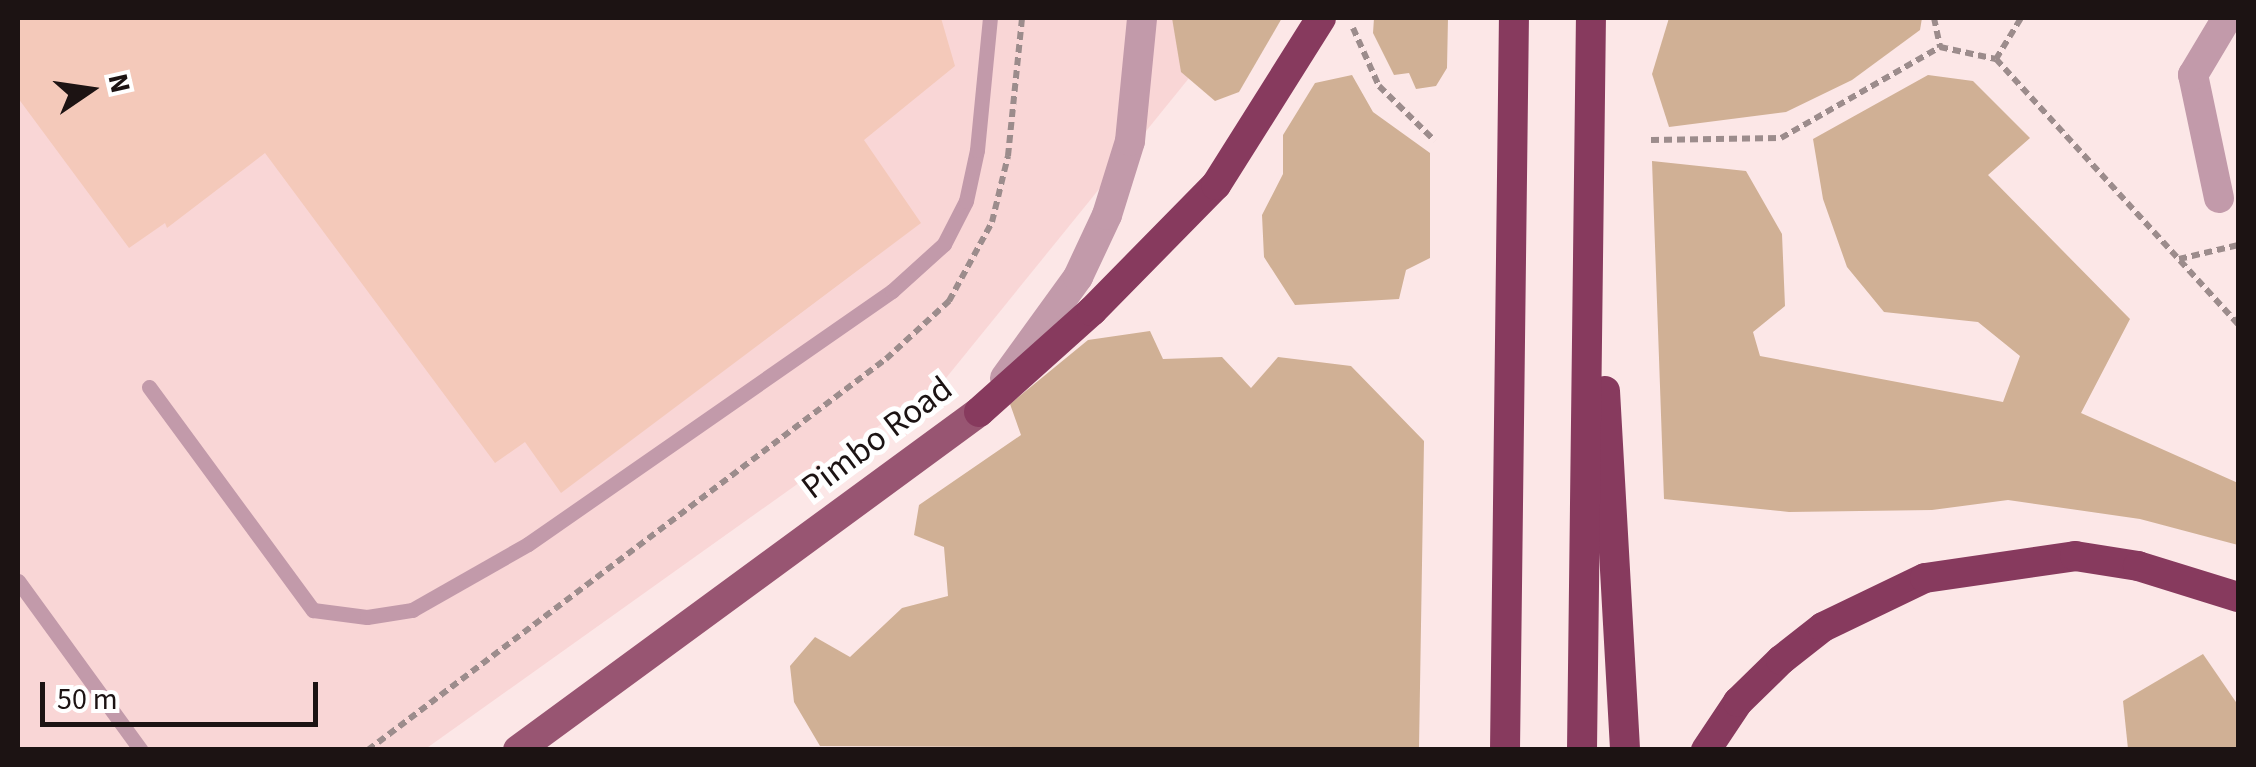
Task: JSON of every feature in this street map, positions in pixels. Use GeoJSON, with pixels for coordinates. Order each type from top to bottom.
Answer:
{"type":"FeatureCollection","features":[{"type":"Feature","properties":{"kind":"highway"},"geometry":{"type":"LineString","coordinates":[[979,412],[1092,311],[1216,186],[1320,18]]}},
{"type":"Feature","properties":{"kind":"highway"},"geometry":{"type":"LineString","coordinates":[[1504,750],[1514,18]]}},
{"type":"Feature","properties":{"kind":"highway"},"geometry":{"type":"LineString","coordinates":[[1582,750],[1591,18]]}},
{"type":"Feature","properties":{"kind":"highway"},"geometry":{"type":"LineString","coordinates":[[1590,214],[1620,583],[1625,750]]}},
{"type":"Feature","properties":{"kind":"highway"},"geometry":{"type":"LineString","coordinates":[[1706,750],[1738,702],[1780,660],[1853,610],[1925,578],[2075,556],[2138,566],[2238,597]]}},
{"type":"Feature","properties":{"kind":"main road","name":"Pimbo Road"},"geometry":{"type":"LineString","coordinates":[[518,750],[979,412]]}},
{"type":"Feature","properties":{"kind":"street","name":"Pimbo Road"},"geometry":{"type":"LineString","coordinates":[[979,412],[1078,277],[1107,216],[1130,141],[1142,18]]}},
{"type":"Feature","properties":{"kind":"street"},"geometry":{"type":"LineString","coordinates":[[2219,198],[2193,75],[2228,18]]}},
{"type":"Feature","properties":{"kind":"lane"},"geometry":{"type":"LineString","coordinates":[[149,387],[312,610],[367,616],[412,610],[528,544],[892,292],[944,244],[966,200],[977,150],[990,18]]}},
{"type":"Feature","properties":{"kind":"lane"},"geometry":{"type":"LineString","coordinates":[[18,582],[141,750]]}},
{"type":"Feature","properties":{"kind":"path"},"geometry":{"type":"LineString","coordinates":[[368,750],[886,359],[949,300],[992,222],[1008,156],[1022,18]]}},
{"type":"Feature","properties":{"kind":"path"},"geometry":{"type":"LineString","coordinates":[[1934,18],[1940,47]]}},
{"type":"Feature","properties":{"kind":"path"},"geometry":{"type":"LineString","coordinates":[[1996,59],[2021,18]]}},
{"type":"Feature","properties":{"kind":"path"},"geometry":{"type":"LineString","coordinates":[[1354,28],[1379,86],[1435,141]]}},
{"type":"Feature","properties":{"kind":"path"},"geometry":{"type":"LineString","coordinates":[[1651,140],[1781,138],[1940,47],[1996,59],[2238,324]]}},
{"type":"Feature","properties":{"kind":"path"},"geometry":{"type":"LineString","coordinates":[[2178,260],[2238,246]]}},
{"type":"Feature","properties":{"kind":"shaded area"},"geometry":{"type":"Polygon","coordinates":[[[18,18],[1217,18],[1215,46],[946,378],[424,750],[18,749],[18,18]]]}},
{"type":"Feature","properties":{"kind":"shaded area"},"geometry":{"type":"Polygon","coordinates":[[[1172,18],[1282,18],[1239,92],[1215,101],[1181,72],[1172,18]]]}},
{"type":"Feature","properties":{"kind":"shaded area"},"geometry":{"type":"Polygon","coordinates":[[[1374,18],[1448,18],[1447,68],[1436,86],[1416,89],[1409,73],[1394,75],[1373,33],[1374,18]]]}},
{"type":"Feature","properties":{"kind":"shaded area"},"geometry":{"type":"Polygon","coordinates":[[[1669,18],[1922,18],[1920,30],[1852,80],[1786,112],[1669,127],[1652,74],[1669,18]]]}},
{"type":"Feature","properties":{"kind":"shaded area"},"geometry":{"type":"Polygon","coordinates":[[[1352,75],[1373,112],[1430,153],[1430,258],[1406,270],[1399,299],[1295,305],[1264,257],[1262,215],[1283,174],[1283,135],[1315,83],[1352,75]]]}},
{"type":"Feature","properties":{"kind":"shaded area"},"geometry":{"type":"Polygon","coordinates":[[[1928,75],[1973,81],[2030,138],[1988,175],[2130,319],[2081,413],[2238,483],[2238,545],[2140,519],[2008,500],[1932,510],[1789,512],[1664,499],[1652,161],[1746,171],[1782,234],[1785,306],[1753,332],[1760,356],[2003,402],[2020,356],[1978,322],[1884,312],[1847,267],[1823,199],[1813,139],[1928,75]]]}},
{"type":"Feature","properties":{"kind":"shaded area"},"geometry":{"type":"Polygon","coordinates":[[[1150,331],[1163,359],[1222,357],[1251,388],[1278,357],[1351,366],[1424,441],[1419,749],[820,746],[794,702],[790,666],[815,637],[850,657],[902,608],[948,596],[944,547],[914,535],[919,505],[1021,435],[1010,404],[1088,340],[1150,331]]]}},
{"type":"Feature","properties":{"kind":"shaded area"},"geometry":{"type":"Polygon","coordinates":[[[2203,654],[2238,705],[2238,749],[2128,749],[2123,701],[2203,654]]]}},
{"type":"Feature","properties":{"kind":"building"},"geometry":{"type":"Polygon","coordinates":[[[18,18],[941,18],[955,66],[864,140],[921,223],[561,493],[525,442],[495,463],[265,153],[167,228],[165,223],[129,248],[18,98],[18,18]]]}}]}
